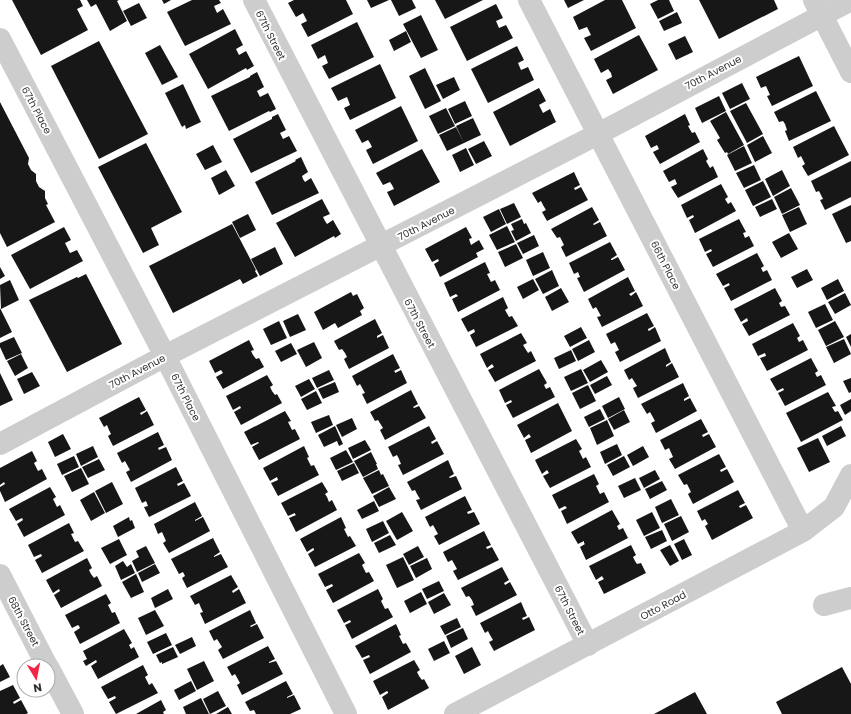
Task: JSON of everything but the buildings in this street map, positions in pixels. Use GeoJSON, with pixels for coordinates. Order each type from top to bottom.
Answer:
{"type":"FeatureCollection","features":[{"type":"Feature","properties":{"kind":"street","name":"67th Street"},"geometry":{"type":"LineString","coordinates":[[254,0],[380,246],[588,645]]}},
{"type":"Feature","properties":{"kind":"street","name":"66th Place"},"geometry":{"type":"LineString","coordinates":[[529,0],[803,531]]}},
{"type":"Feature","properties":{"kind":"street","name":"70th Avenue"},"geometry":{"type":"LineString","coordinates":[[0,444],[165,356],[598,134],[818,7],[851,0]]}},
{"type":"Feature","properties":{"kind":"street"},"geometry":{"type":"LineString","coordinates":[[818,7],[851,72]]}},
{"type":"Feature","properties":{"kind":"street","name":"67th Place"},"geometry":{"type":"LineString","coordinates":[[0,39],[165,356],[346,714]]}},
{"type":"Feature","properties":{"kind":"street","name":"Otto Road"},"geometry":{"type":"LineString","coordinates":[[455,714],[803,531],[834,507],[851,475]]}},
{"type":"Feature","properties":{"kind":"street","name":"68th Street"},"geometry":{"type":"LineString","coordinates":[[0,575],[43,658]]}},
{"type":"Feature","properties":{"kind":"street"},"geometry":{"type":"LineString","coordinates":[[824,605],[851,598]]}},
{"type":"Feature","properties":{"kind":"street","name":"68th Street"},"geometry":{"type":"LineString","coordinates":[[56,683],[72,714]]}}]}
